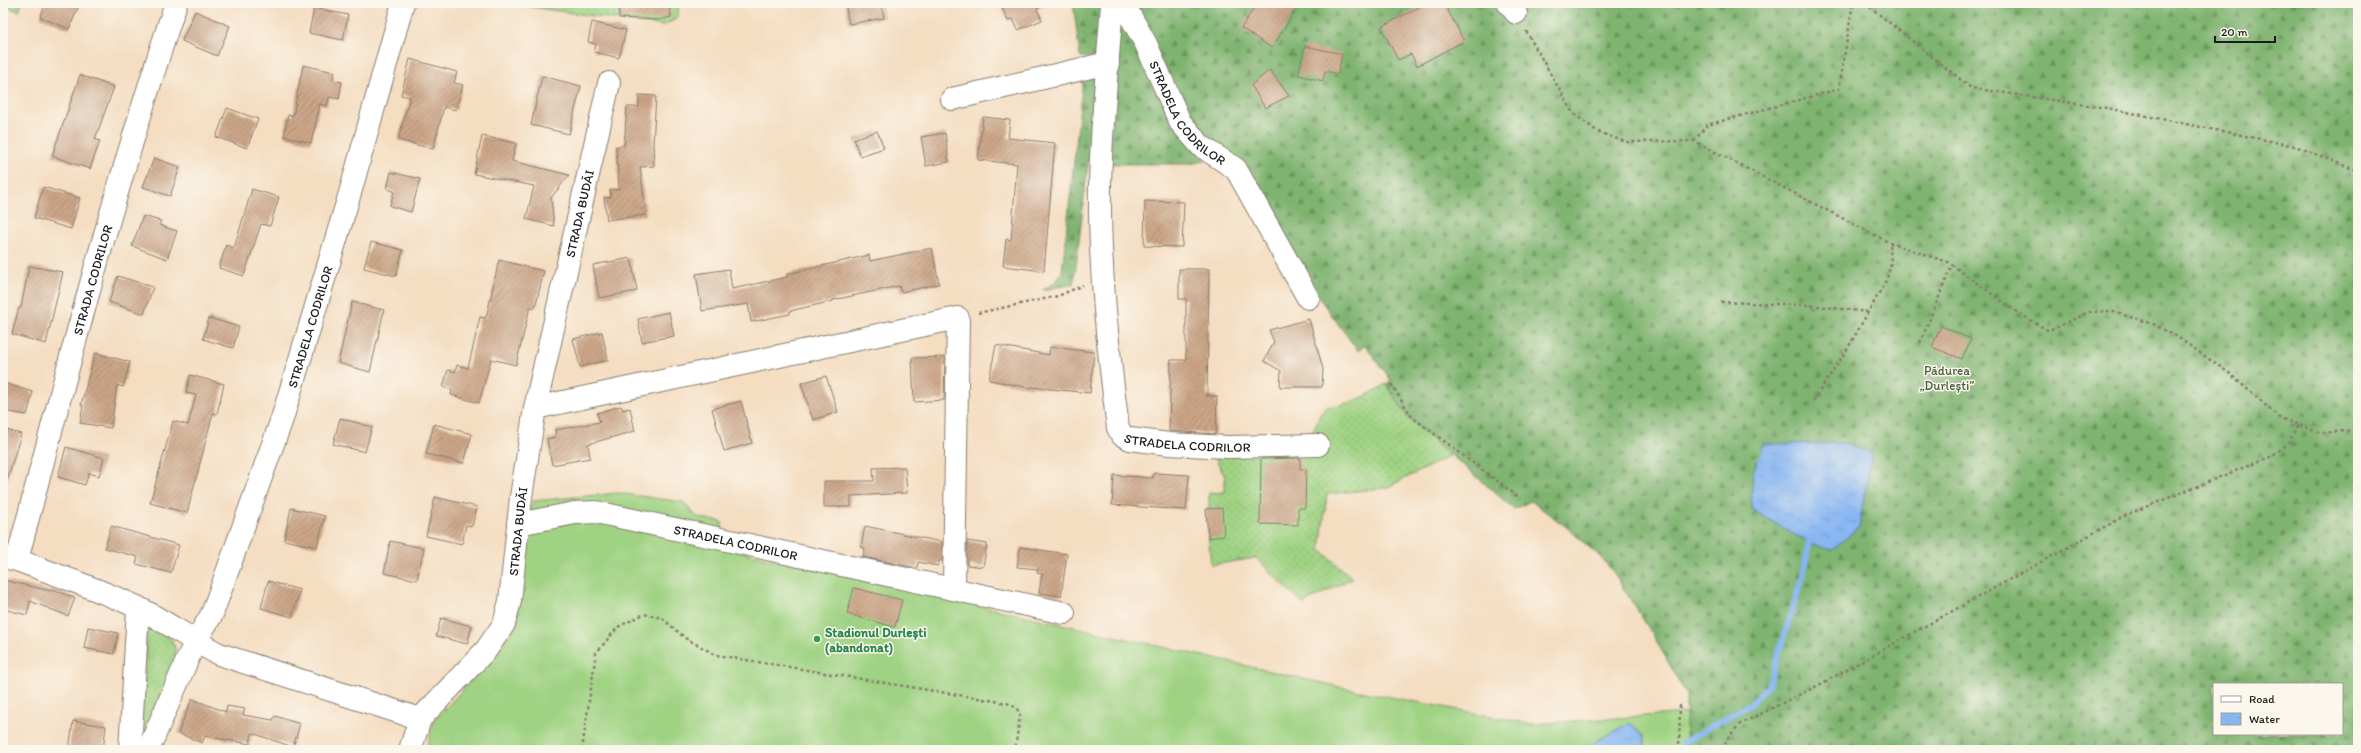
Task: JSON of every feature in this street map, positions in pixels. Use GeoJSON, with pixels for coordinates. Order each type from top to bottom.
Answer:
{"type":"FeatureCollection","features":[{"type":"Feature","properties":{"kind":"street","name":"STRADA CODRILOR"},"geometry":{"type":"LineString","coordinates":[[10,559],[134,135],[176,3]]}},
{"type":"Feature","properties":{"kind":"street","name":"STRADELA CODRILOR"},"geometry":{"type":"LineString","coordinates":[[148,750],[195,642],[212,614],[282,419],[350,192],[402,3]]}},
{"type":"Feature","properties":{"kind":"street","name":"STRADELA CODRILOR"},"geometry":{"type":"LineString","coordinates":[[1112,3],[1100,186],[1102,277],[1108,352],[1118,428],[1122,435],[1130,439],[1169,444],[1228,448],[1318,445]]}},
{"type":"Feature","properties":{"kind":"street","name":"STRADELA CODRILOR"},"geometry":{"type":"LineString","coordinates":[[1123,3],[1146,44],[1180,122],[1201,146],[1236,169],[1308,298]]}},
{"type":"Feature","properties":{"kind":"street"},"geometry":{"type":"LineString","coordinates":[[952,99],[1108,63]]}},
{"type":"Feature","properties":{"kind":"street","name":"STRADA BUDĂI"},"geometry":{"type":"LineString","coordinates":[[420,719],[486,650],[504,624],[510,601],[518,524],[535,408],[609,83]]}},
{"type":"Feature","properties":{"kind":"street"},"geometry":{"type":"LineString","coordinates":[[535,408],[958,318],[954,588]]}},
{"type":"Feature","properties":{"kind":"street","name":"STRADELA CODRILOR"},"geometry":{"type":"LineString","coordinates":[[518,524],[576,513],[596,512],[954,588],[1064,613]]}},
{"type":"Feature","properties":{"kind":"street"},"geometry":{"type":"LineString","coordinates":[[10,559],[138,608],[165,622],[195,642],[219,654],[420,719],[410,750]]}},
{"type":"Feature","properties":{"kind":"street"},"geometry":{"type":"LineString","coordinates":[[130,750],[138,608]]}},
{"type":"Feature","properties":{"kind":"path"},"geometry":{"type":"LineString","coordinates":[[1694,141],[1707,125],[1839,89],[1854,3]]}},
{"type":"Feature","properties":{"kind":"path"},"geometry":{"type":"LineString","coordinates":[[1865,3],[1971,88],[2107,108],[2295,146],[2358,171]]}},
{"type":"Feature","properties":{"kind":"path"},"geometry":{"type":"LineString","coordinates":[[1512,8],[1555,78],[1573,113],[1598,132],[1626,142],[1694,141],[1890,243],[1952,265],[2018,313],[2049,331],[2089,312],[2110,311],[2151,323],[2176,336],[2229,373],[2280,418],[2321,433],[2358,430]]}},
{"type":"Feature","properties":{"kind":"path"},"geometry":{"type":"LineString","coordinates":[[1813,401],[1848,348],[1887,279],[1891,263],[1890,243]]}},
{"type":"Feature","properties":{"kind":"path"},"geometry":{"type":"LineString","coordinates":[[1920,343],[1952,265]]}},
{"type":"Feature","properties":{"kind":"path"},"geometry":{"type":"LineString","coordinates":[[958,318],[1058,296],[1102,277]]}},
{"type":"Feature","properties":{"kind":"path"},"geometry":{"type":"LineString","coordinates":[[1721,302],[1808,305],[1868,312]]}},
{"type":"Feature","properties":{"kind":"path"},"geometry":{"type":"LineString","coordinates":[[1391,384],[1412,417],[1521,499]]}},
{"type":"Feature","properties":{"kind":"path"},"geometry":{"type":"LineString","coordinates":[[1724,750],[1726,740],[1740,724],[1817,686],[2128,514],[2270,457],[2288,444],[2298,424]]}},
{"type":"Feature","properties":{"kind":"path"},"geometry":{"type":"LineString","coordinates":[[582,750],[596,653],[618,627],[644,614],[662,618],[685,638],[716,655],[1007,703],[1018,708],[1020,715],[1015,750]]}},
{"type":"Feature","properties":{"kind":"path"},"geometry":{"type":"LineString","coordinates":[[1679,750],[1680,705]]}},
{"type":"Feature","properties":{"kind":"green space"},"geometry":{"type":"Polygon","coordinates":[[[3,3],[22,3],[19,11],[3,6],[3,3]]]}},
{"type":"Feature","properties":{"kind":"green space"},"geometry":{"type":"Polygon","coordinates":[[[502,3],[679,3],[678,18],[663,26],[502,3]]]}},
{"type":"Feature","properties":{"kind":"green space"},"geometry":{"type":"Polygon","coordinates":[[[1073,3],[1103,3],[1102,58],[1080,57],[1073,3]]]}},
{"type":"Feature","properties":{"kind":"green space","name":"Pădurea „Durlești”"},"geometry":{"type":"Polygon","coordinates":[[[1133,3],[2358,3],[2358,750],[1686,750],[1686,694],[1653,635],[1611,569],[1598,555],[1565,526],[1531,501],[1514,509],[1408,418],[1386,384],[1391,380],[1365,345],[1358,351],[1183,112],[1133,3]]]}},
{"type":"Feature","properties":{"kind":"green space"},"geometry":{"type":"Polygon","coordinates":[[[1119,15],[1205,161],[1189,164],[1109,164],[1119,15]]]}},
{"type":"Feature","properties":{"kind":"green space"},"geometry":{"type":"Polygon","coordinates":[[[1083,78],[1098,78],[1074,284],[1043,290],[1055,282],[1062,272],[1083,78]]]}},
{"type":"Feature","properties":{"kind":"green space"},"geometry":{"type":"Polygon","coordinates":[[[1386,384],[1408,418],[1450,456],[1386,488],[1327,494],[1320,549],[1352,578],[1303,604],[1256,558],[1211,565],[1206,509],[1209,508],[1209,493],[1225,492],[1225,477],[1214,455],[1310,435],[1325,407],[1357,400],[1386,384]]]}},
{"type":"Feature","properties":{"kind":"green space"},"geometry":{"type":"Polygon","coordinates":[[[618,493],[683,502],[697,517],[722,522],[722,531],[528,513],[533,501],[618,493]]]}},
{"type":"Feature","properties":{"kind":"green space","name":"Stadionul Durlești (abandonat)"},"geometry":{"type":"Polygon","coordinates":[[[596,519],[1349,689],[1532,724],[1687,713],[1686,750],[426,750],[434,721],[498,651],[515,626],[529,529],[596,519]]]}},
{"type":"Feature","properties":{"kind":"green space"},"geometry":{"type":"Polygon","coordinates":[[[152,624],[163,631],[172,640],[175,648],[175,658],[173,670],[164,697],[141,744],[147,629],[152,624]]]}},
{"type":"Feature","properties":{"kind":"water"},"geometry":{"type":"Polygon","coordinates":[[[1844,443],[1872,453],[1859,527],[1832,550],[1809,543],[1751,509],[1753,472],[1764,444],[1844,443]]]}},
{"type":"Feature","properties":{"kind":"water"},"geometry":{"type":"Polygon","coordinates":[[[1630,722],[1643,736],[1646,750],[1581,750],[1630,722]]]}},
{"type":"Feature","properties":{"kind":"building"},"geometry":{"type":"Polygon","coordinates":[[[46,3],[80,3],[69,29],[40,17],[46,3]]]}},
{"type":"Feature","properties":{"kind":"building"},"geometry":{"type":"Polygon","coordinates":[[[619,3],[669,3],[671,17],[659,20],[619,18],[619,3]]]}},
{"type":"Feature","properties":{"kind":"building"},"geometry":{"type":"Polygon","coordinates":[[[845,3],[881,3],[884,18],[849,24],[845,3]]]}},
{"type":"Feature","properties":{"kind":"building"},"geometry":{"type":"Polygon","coordinates":[[[1000,3],[1049,3],[1037,9],[1042,20],[1018,30],[1013,19],[1008,21],[1000,3]]]}},
{"type":"Feature","properties":{"kind":"building"},"geometry":{"type":"Polygon","coordinates":[[[1257,3],[1300,3],[1272,48],[1241,28],[1257,3]]]}},
{"type":"Feature","properties":{"kind":"building"},"geometry":{"type":"Polygon","coordinates":[[[1427,3],[1444,3],[1464,41],[1417,66],[1411,54],[1398,60],[1381,27],[1427,3]]]}},
{"type":"Feature","properties":{"kind":"building"},"geometry":{"type":"Polygon","coordinates":[[[314,8],[348,15],[343,40],[309,33],[314,8]]]}},
{"type":"Feature","properties":{"kind":"building"},"geometry":{"type":"Polygon","coordinates":[[[195,11],[230,26],[217,56],[182,41],[195,11]]]}},
{"type":"Feature","properties":{"kind":"building"},"geometry":{"type":"Polygon","coordinates":[[[592,22],[626,30],[619,58],[594,52],[596,44],[588,42],[592,22]]]}},
{"type":"Feature","properties":{"kind":"building"},"geometry":{"type":"Polygon","coordinates":[[[1305,46],[1342,54],[1338,74],[1325,71],[1323,81],[1298,75],[1305,46]]]}},
{"type":"Feature","properties":{"kind":"building"},"geometry":{"type":"Polygon","coordinates":[[[410,59],[457,72],[454,83],[463,85],[456,110],[444,107],[433,149],[398,140],[410,97],[401,95],[410,59]]]}},
{"type":"Feature","properties":{"kind":"building"},"geometry":{"type":"Polygon","coordinates":[[[303,65],[334,72],[333,80],[342,82],[339,99],[329,97],[327,106],[320,104],[311,143],[284,136],[288,115],[293,116],[303,65]]]}},
{"type":"Feature","properties":{"kind":"building"},"geometry":{"type":"Polygon","coordinates":[[[1270,70],[1289,96],[1265,108],[1251,85],[1270,70]]]}},
{"type":"Feature","properties":{"kind":"building"},"geometry":{"type":"Polygon","coordinates":[[[80,75],[114,87],[95,139],[100,141],[90,169],[52,156],[80,75]]]}},
{"type":"Feature","properties":{"kind":"building"},"geometry":{"type":"Polygon","coordinates":[[[542,76],[581,86],[569,134],[531,125],[542,76]]]}},
{"type":"Feature","properties":{"kind":"building"},"geometry":{"type":"Polygon","coordinates":[[[639,95],[656,96],[653,143],[654,166],[640,167],[646,215],[607,220],[604,198],[611,197],[610,190],[619,189],[616,146],[624,146],[627,107],[639,107],[639,95]]]}},
{"type":"Feature","properties":{"kind":"building"},"geometry":{"type":"Polygon","coordinates":[[[227,108],[258,119],[247,148],[216,137],[227,108]]]}},
{"type":"Feature","properties":{"kind":"building"},"geometry":{"type":"Polygon","coordinates":[[[983,117],[1010,120],[1008,138],[1055,143],[1044,271],[1003,266],[1006,239],[1011,240],[1017,164],[978,160],[983,117]]]}},
{"type":"Feature","properties":{"kind":"building"},"geometry":{"type":"Polygon","coordinates":[[[877,131],[884,148],[860,156],[854,139],[877,131]]]}},
{"type":"Feature","properties":{"kind":"building"},"geometry":{"type":"Polygon","coordinates":[[[945,133],[949,162],[926,166],[921,137],[945,133]]]}},
{"type":"Feature","properties":{"kind":"building"},"geometry":{"type":"Polygon","coordinates":[[[482,136],[516,143],[512,161],[569,175],[551,198],[554,226],[526,219],[534,186],[474,174],[482,136]]]}},
{"type":"Feature","properties":{"kind":"building"},"geometry":{"type":"Polygon","coordinates":[[[154,158],[180,167],[170,196],[143,187],[154,158]]]}},
{"type":"Feature","properties":{"kind":"building"},"geometry":{"type":"Polygon","coordinates":[[[391,172],[420,179],[411,212],[390,206],[394,191],[387,189],[391,172]]]}},
{"type":"Feature","properties":{"kind":"building"},"geometry":{"type":"Polygon","coordinates":[[[43,187],[80,198],[71,229],[34,218],[43,187]]]}},
{"type":"Feature","properties":{"kind":"building"},"geometry":{"type":"Polygon","coordinates":[[[252,189],[279,197],[270,226],[261,224],[244,276],[219,268],[226,245],[234,248],[252,189]]]}},
{"type":"Feature","properties":{"kind":"building"},"geometry":{"type":"Polygon","coordinates":[[[1145,201],[1184,202],[1182,247],[1144,246],[1145,201]]]}},
{"type":"Feature","properties":{"kind":"building"},"geometry":{"type":"Polygon","coordinates":[[[143,216],[161,221],[159,225],[177,231],[167,259],[132,246],[143,216]]]}},
{"type":"Feature","properties":{"kind":"building"},"geometry":{"type":"Polygon","coordinates":[[[371,242],[403,250],[396,276],[364,268],[371,242]]]}},
{"type":"Feature","properties":{"kind":"building"},"geometry":{"type":"Polygon","coordinates":[[[932,248],[939,284],[901,292],[899,286],[833,300],[790,311],[790,314],[751,322],[748,304],[702,311],[696,274],[729,269],[732,289],[787,277],[787,274],[869,255],[870,261],[932,248]]]}},
{"type":"Feature","properties":{"kind":"building"},"geometry":{"type":"Polygon","coordinates":[[[631,258],[637,291],[599,298],[593,265],[631,258]]]}},
{"type":"Feature","properties":{"kind":"building"},"geometry":{"type":"Polygon","coordinates":[[[499,260],[544,271],[535,308],[530,307],[516,365],[491,359],[479,403],[451,395],[452,390],[443,387],[448,370],[455,372],[457,365],[468,368],[480,317],[486,318],[499,260]]]}},
{"type":"Feature","properties":{"kind":"building"},"geometry":{"type":"Polygon","coordinates":[[[29,266],[63,272],[46,344],[12,334],[19,308],[21,308],[29,266]]]}},
{"type":"Feature","properties":{"kind":"building"},"geometry":{"type":"Polygon","coordinates":[[[1179,269],[1209,269],[1207,396],[1217,396],[1216,434],[1169,431],[1171,360],[1186,360],[1186,299],[1179,299],[1179,269]]]}},
{"type":"Feature","properties":{"kind":"building"},"geometry":{"type":"Polygon","coordinates":[[[118,276],[153,287],[144,314],[109,302],[118,276]]]}},
{"type":"Feature","properties":{"kind":"building"},"geometry":{"type":"Polygon","coordinates":[[[352,302],[384,310],[370,372],[338,363],[352,302]]]}},
{"type":"Feature","properties":{"kind":"building"},"geometry":{"type":"Polygon","coordinates":[[[669,312],[674,336],[642,342],[638,319],[669,312]]]}},
{"type":"Feature","properties":{"kind":"building"},"geometry":{"type":"Polygon","coordinates":[[[209,318],[239,327],[233,348],[203,339],[209,318]]]}},
{"type":"Feature","properties":{"kind":"building"},"geometry":{"type":"Polygon","coordinates":[[[1309,319],[1323,369],[1322,387],[1280,387],[1281,371],[1264,361],[1274,342],[1269,330],[1309,319]]]}},
{"type":"Feature","properties":{"kind":"building"},"geometry":{"type":"Polygon","coordinates":[[[1941,326],[1971,339],[1962,359],[1932,347],[1941,326]]]}},
{"type":"Feature","properties":{"kind":"building"},"geometry":{"type":"Polygon","coordinates":[[[602,332],[608,360],[580,367],[573,339],[602,332]]]}},
{"type":"Feature","properties":{"kind":"building"},"geometry":{"type":"Polygon","coordinates":[[[996,345],[1049,355],[1050,347],[1094,352],[1090,393],[1031,388],[989,380],[996,345]]]}},
{"type":"Feature","properties":{"kind":"building"},"geometry":{"type":"Polygon","coordinates":[[[95,353],[130,362],[123,387],[117,385],[111,428],[80,423],[83,405],[81,405],[95,353]]]}},
{"type":"Feature","properties":{"kind":"building"},"geometry":{"type":"Polygon","coordinates":[[[945,357],[944,400],[914,402],[912,358],[945,357]]]}},
{"type":"Feature","properties":{"kind":"building"},"geometry":{"type":"Polygon","coordinates":[[[190,375],[224,384],[217,414],[213,413],[187,513],[150,503],[173,421],[188,425],[196,395],[186,393],[190,375]]]}},
{"type":"Feature","properties":{"kind":"building"},"geometry":{"type":"Polygon","coordinates":[[[826,376],[838,412],[813,420],[801,383],[826,376]]]}},
{"type":"Feature","properties":{"kind":"building"},"geometry":{"type":"Polygon","coordinates":[[[3,383],[33,392],[27,415],[3,411],[3,383]]]}},
{"type":"Feature","properties":{"kind":"building"},"geometry":{"type":"Polygon","coordinates":[[[741,401],[752,443],[724,451],[712,409],[741,401]]]}},
{"type":"Feature","properties":{"kind":"building"},"geometry":{"type":"Polygon","coordinates":[[[621,406],[623,410],[630,408],[635,431],[588,444],[590,458],[552,465],[547,439],[556,437],[555,430],[600,422],[597,413],[621,406]]]}},
{"type":"Feature","properties":{"kind":"building"},"geometry":{"type":"Polygon","coordinates":[[[340,418],[372,427],[365,452],[333,444],[340,418]]]}},
{"type":"Feature","properties":{"kind":"building"},"geometry":{"type":"Polygon","coordinates":[[[434,424],[472,434],[464,463],[426,454],[434,424]]]}},
{"type":"Feature","properties":{"kind":"building"},"geometry":{"type":"Polygon","coordinates":[[[3,429],[21,434],[7,480],[3,479],[3,429]]]}},
{"type":"Feature","properties":{"kind":"building"},"geometry":{"type":"Polygon","coordinates":[[[66,447],[104,458],[99,476],[89,473],[85,485],[58,477],[66,447]]]}},
{"type":"Feature","properties":{"kind":"building"},"geometry":{"type":"Polygon","coordinates":[[[1300,458],[1300,469],[1306,469],[1305,508],[1298,508],[1298,525],[1260,524],[1261,459],[1300,458]]]}},
{"type":"Feature","properties":{"kind":"building"},"geometry":{"type":"Polygon","coordinates":[[[905,467],[907,493],[851,496],[851,507],[824,507],[824,481],[874,481],[873,468],[905,467]]]}},
{"type":"Feature","properties":{"kind":"building"},"geometry":{"type":"Polygon","coordinates":[[[1154,473],[1189,475],[1186,510],[1112,505],[1114,475],[1153,478],[1154,473]]]}},
{"type":"Feature","properties":{"kind":"building"},"geometry":{"type":"Polygon","coordinates":[[[435,497],[477,507],[472,526],[466,525],[462,544],[426,536],[435,497]]]}},
{"type":"Feature","properties":{"kind":"building"},"geometry":{"type":"Polygon","coordinates":[[[291,508],[325,516],[317,547],[284,540],[291,508]]]}},
{"type":"Feature","properties":{"kind":"building"},"geometry":{"type":"Polygon","coordinates":[[[1222,508],[1224,536],[1208,538],[1206,509],[1222,508]]]}},
{"type":"Feature","properties":{"kind":"building"},"geometry":{"type":"Polygon","coordinates":[[[111,526],[179,545],[171,573],[136,564],[138,557],[105,548],[111,526]]]}},
{"type":"Feature","properties":{"kind":"building"},"geometry":{"type":"Polygon","coordinates":[[[865,526],[942,542],[942,561],[939,561],[937,566],[918,562],[917,568],[863,557],[865,548],[861,547],[865,526]]]}},
{"type":"Feature","properties":{"kind":"building"},"geometry":{"type":"Polygon","coordinates":[[[390,541],[424,548],[417,580],[384,573],[390,541]]]}},
{"type":"Feature","properties":{"kind":"building"},"geometry":{"type":"Polygon","coordinates":[[[967,541],[987,544],[983,567],[967,565],[967,541]]]}},
{"type":"Feature","properties":{"kind":"building"},"geometry":{"type":"Polygon","coordinates":[[[1020,547],[1067,554],[1061,596],[1039,593],[1042,574],[1037,573],[1038,569],[1017,567],[1020,547]]]}},
{"type":"Feature","properties":{"kind":"building"},"geometry":{"type":"Polygon","coordinates":[[[3,580],[51,591],[52,589],[75,598],[68,616],[30,601],[27,615],[3,609],[3,580]]]}},
{"type":"Feature","properties":{"kind":"building"},"geometry":{"type":"Polygon","coordinates":[[[268,581],[300,590],[292,617],[261,608],[268,581]]]}},
{"type":"Feature","properties":{"kind":"building"},"geometry":{"type":"Polygon","coordinates":[[[854,588],[902,600],[895,627],[847,614],[854,588]]]}},
{"type":"Feature","properties":{"kind":"building"},"geometry":{"type":"Polygon","coordinates":[[[441,618],[472,626],[467,644],[436,636],[441,618]]]}},
{"type":"Feature","properties":{"kind":"building"},"geometry":{"type":"Polygon","coordinates":[[[88,627],[118,633],[114,654],[84,648],[88,627]]]}},
{"type":"Feature","properties":{"kind":"building"},"geometry":{"type":"Polygon","coordinates":[[[192,699],[226,712],[227,706],[245,709],[243,715],[273,720],[275,716],[300,724],[293,747],[252,733],[250,744],[205,736],[202,743],[178,733],[192,699]]]}},
{"type":"Feature","properties":{"kind":"building"},"geometry":{"type":"Polygon","coordinates":[[[73,721],[106,726],[103,750],[69,750],[73,721]]]}},
{"type":"Feature","properties":{"kind":"waterway"},"geometry":{"type":"LineString","coordinates":[[1682,743],[1749,705],[1768,686],[1803,576],[1809,543]]}},
{"type":"Feature","properties":{"kind":"place","name":"Stadionul Durlești (abandonat)"},"geometry":{"type":"Point","coordinates":[817,639]}}]}
